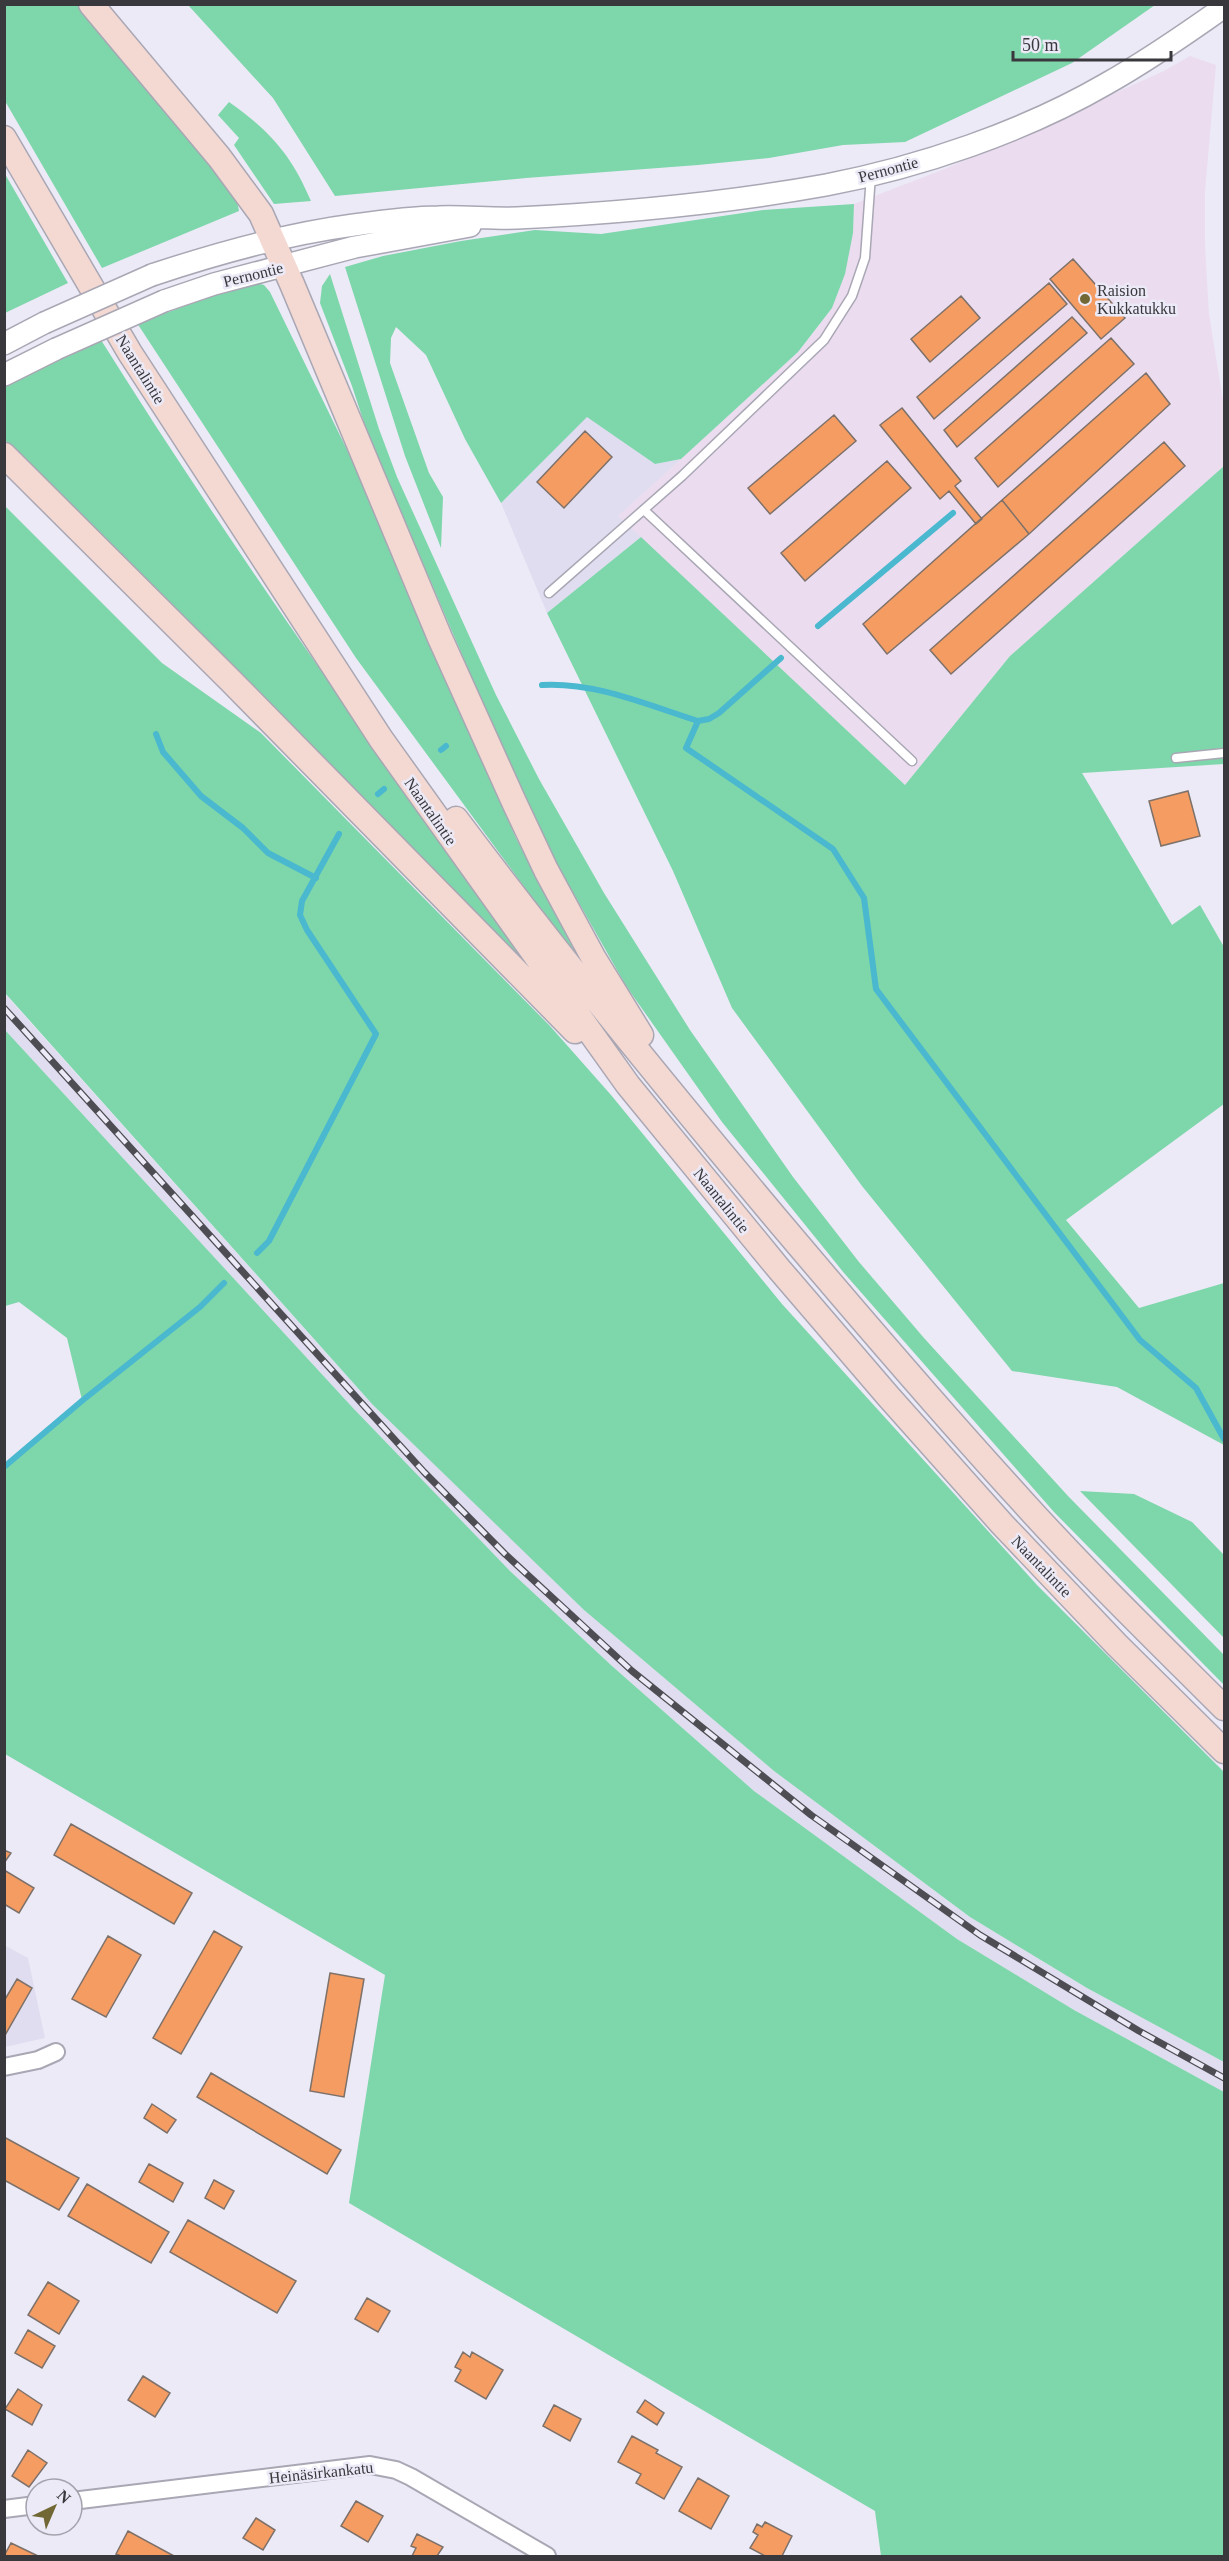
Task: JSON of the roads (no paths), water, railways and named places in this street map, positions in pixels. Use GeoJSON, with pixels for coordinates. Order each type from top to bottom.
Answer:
{"type":"FeatureCollection","features":[{"type":"Feature","properties":{"kind":"main road"},"geometry":{"type":"LineString","coordinates":[[92,4],[219,158],[261,214],[440,638],[546,870],[593,957],[695,1121]]}},
{"type":"Feature","properties":{"kind":"main road","name":"Naantalintie"},"geometry":{"type":"LineString","coordinates":[[4,138],[130,353],[388,749],[628,1085],[779,1269],[1002,1524],[1117,1645],[1224,1752]]}},
{"type":"Feature","properties":{"kind":"main road"},"geometry":{"type":"LineString","coordinates":[[4,455],[240,689],[628,1085]]}},
{"type":"Feature","properties":{"kind":"main road","name":"Naantalintie"},"geometry":{"type":"LineString","coordinates":[[288,594],[508,888],[695,1121],[914,1380],[1023,1503],[1129,1614],[1224,1708]]}},
{"type":"Feature","properties":{"kind":"street","name":"Pernontie"},"geometry":{"type":"LineString","coordinates":[[4,375],[164,301],[213,284],[355,247],[515,218],[759,195],[827,185],[871,174],[1000,134],[1065,105],[1106,85],[1223,9]]}},
{"type":"Feature","properties":{"kind":"street","name":"Pernontie"},"geometry":{"type":"LineString","coordinates":[[4,344],[44,323],[152,275],[272,239],[353,225],[436,217],[515,218]]}},
{"type":"Feature","properties":{"kind":"street"},"geometry":{"type":"LineString","coordinates":[[4,2067],[38,2060],[56,2052]]}},
{"type":"Feature","properties":{"kind":"street","name":"Heinäsirkankatu"},"geometry":{"type":"LineString","coordinates":[[84,2500],[370,2465],[396,2470],[411,2477],[548,2556]]}},
{"type":"Feature","properties":{"kind":"street"},"geometry":{"type":"LineString","coordinates":[[4,2509],[24,2506]]}},
{"type":"Feature","properties":{"kind":"lane"},"geometry":{"type":"LineString","coordinates":[[549,593],[644,510],[825,340],[852,296],[865,258],[871,174]]}},
{"type":"Feature","properties":{"kind":"lane"},"geometry":{"type":"LineString","coordinates":[[644,510],[912,761]]}},
{"type":"Feature","properties":{"kind":"lane"},"geometry":{"type":"LineString","coordinates":[[1176,758],[1224,753]]}},
{"type":"Feature","properties":{"kind":"waterway"},"geometry":{"type":"LineString","coordinates":[[818,626],[953,513]]}},
{"type":"Feature","properties":{"kind":"waterway"},"geometry":{"type":"LineString","coordinates":[[698,721],[709,719],[719,713],[781,658]]}},
{"type":"Feature","properties":{"kind":"waterway"},"geometry":{"type":"LineString","coordinates":[[542,685],[562,685],[602,691],[698,721],[686,748],[833,849],[864,898],[876,989],[1140,1340],[1196,1388],[1224,1439]]}},
{"type":"Feature","properties":{"kind":"waterway"},"geometry":{"type":"LineString","coordinates":[[156,734],[163,752],[201,796],[243,828],[268,853],[316,878]]}},
{"type":"Feature","properties":{"kind":"waterway"},"geometry":{"type":"LineString","coordinates":[[441,750],[446,746]]}},
{"type":"Feature","properties":{"kind":"waterway"},"geometry":{"type":"LineString","coordinates":[[378,794],[384,789]]}},
{"type":"Feature","properties":{"kind":"waterway"},"geometry":{"type":"LineString","coordinates":[[257,1253],[269,1241],[376,1034],[307,930],[300,915],[302,901],[339,834]]}},
{"type":"Feature","properties":{"kind":"waterway"},"geometry":{"type":"LineString","coordinates":[[4,1467],[83,1400],[200,1307],[224,1283]]}},
{"type":"Feature","properties":{"kind":"railway"},"geometry":{"type":"LineString","coordinates":[[4,1008],[424,1472],[505,1554],[632,1671],[811,1815],[980,1935],[1139,2031],[1224,2078]]}},
{"type":"Feature","properties":{"kind":"place","name":"Raision Kukkatukku"},"geometry":{"type":"Point","coordinates":[1085,299]}}]}
